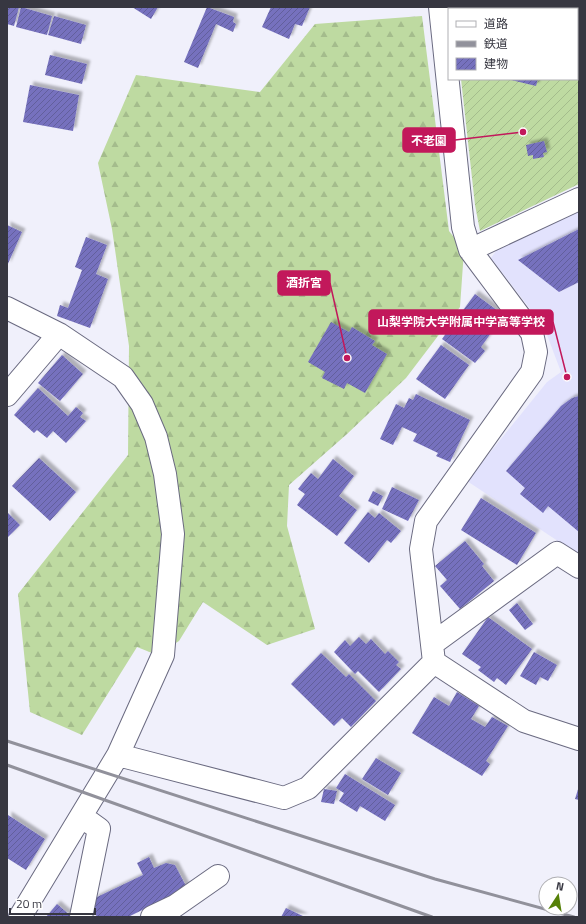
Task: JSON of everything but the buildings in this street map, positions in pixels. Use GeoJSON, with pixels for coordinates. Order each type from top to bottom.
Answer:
{"type":"FeatureCollection","features":[{"type":"Feature","properties":{"kind":"street"},"geometry":{"type":"LineString","coordinates":[[440,7],[463,227],[470,250],[532,333],[536,352],[532,372],[426,521],[421,549],[433,653],[524,721],[579,739]]}},
{"type":"Feature","properties":{"kind":"street"},"geometry":{"type":"LineString","coordinates":[[470,250],[579,199]]}},
{"type":"Feature","properties":{"kind":"street"},"geometry":{"type":"LineString","coordinates":[[7,308],[59,334],[123,377],[142,404],[156,437],[165,474],[173,534],[163,655],[118,755],[20,917]]}},
{"type":"Feature","properties":{"kind":"street"},"geometry":{"type":"LineString","coordinates":[[7,395],[59,334]]}},
{"type":"Feature","properties":{"kind":"street"},"geometry":{"type":"LineString","coordinates":[[118,755],[284,798],[308,788],[433,653],[557,553],[579,567]]}},
{"type":"Feature","properties":{"kind":"street"},"geometry":{"type":"LineString","coordinates":[[81,816],[98,829],[81,917]]}},
{"type":"Feature","properties":{"kind":"street"},"geometry":{"type":"LineString","coordinates":[[152,917],[175,906],[218,876]]}},
{"type":"Feature","properties":{"kind":"shaded area"},"geometry":{"type":"Polygon","coordinates":[[[579,207],[579,555],[467,481],[547,382],[561,372],[544,327],[491,258],[504,240],[579,207]]]}},
{"type":"Feature","properties":{"kind":"green space"},"geometry":{"type":"Polygon","coordinates":[[[579,7],[579,184],[480,231],[475,205],[461,80],[578,80],[578,8],[454,8],[579,7]]]}},
{"type":"Feature","properties":{"kind":"green space"},"geometry":{"type":"Polygon","coordinates":[[[422,16],[449,231],[464,250],[460,307],[406,378],[347,434],[289,485],[287,526],[315,629],[267,645],[203,602],[179,641],[157,655],[137,647],[82,735],[30,712],[18,594],[128,455],[129,346],[112,229],[98,163],[136,75],[260,92],[315,24],[422,16]]]}},
{"type":"Feature","properties":{"kind":"railway"},"geometry":{"type":"LineString","coordinates":[[7,741],[435,879],[574,917]]}},
{"type":"Feature","properties":{"kind":"railway"},"geometry":{"type":"LineString","coordinates":[[7,765],[432,917]]}},
{"type":"Feature","properties":{"kind":"place","name":"不老園"},"geometry":{"type":"Point","coordinates":[523,132]}},
{"type":"Feature","properties":{"kind":"place","name":"酒折宮"},"geometry":{"type":"Point","coordinates":[347,358]}},
{"type":"Feature","properties":{"kind":"place","name":"山梨学院大学附属中学高等学校"},"geometry":{"type":"Point","coordinates":[567,377]}}]}
